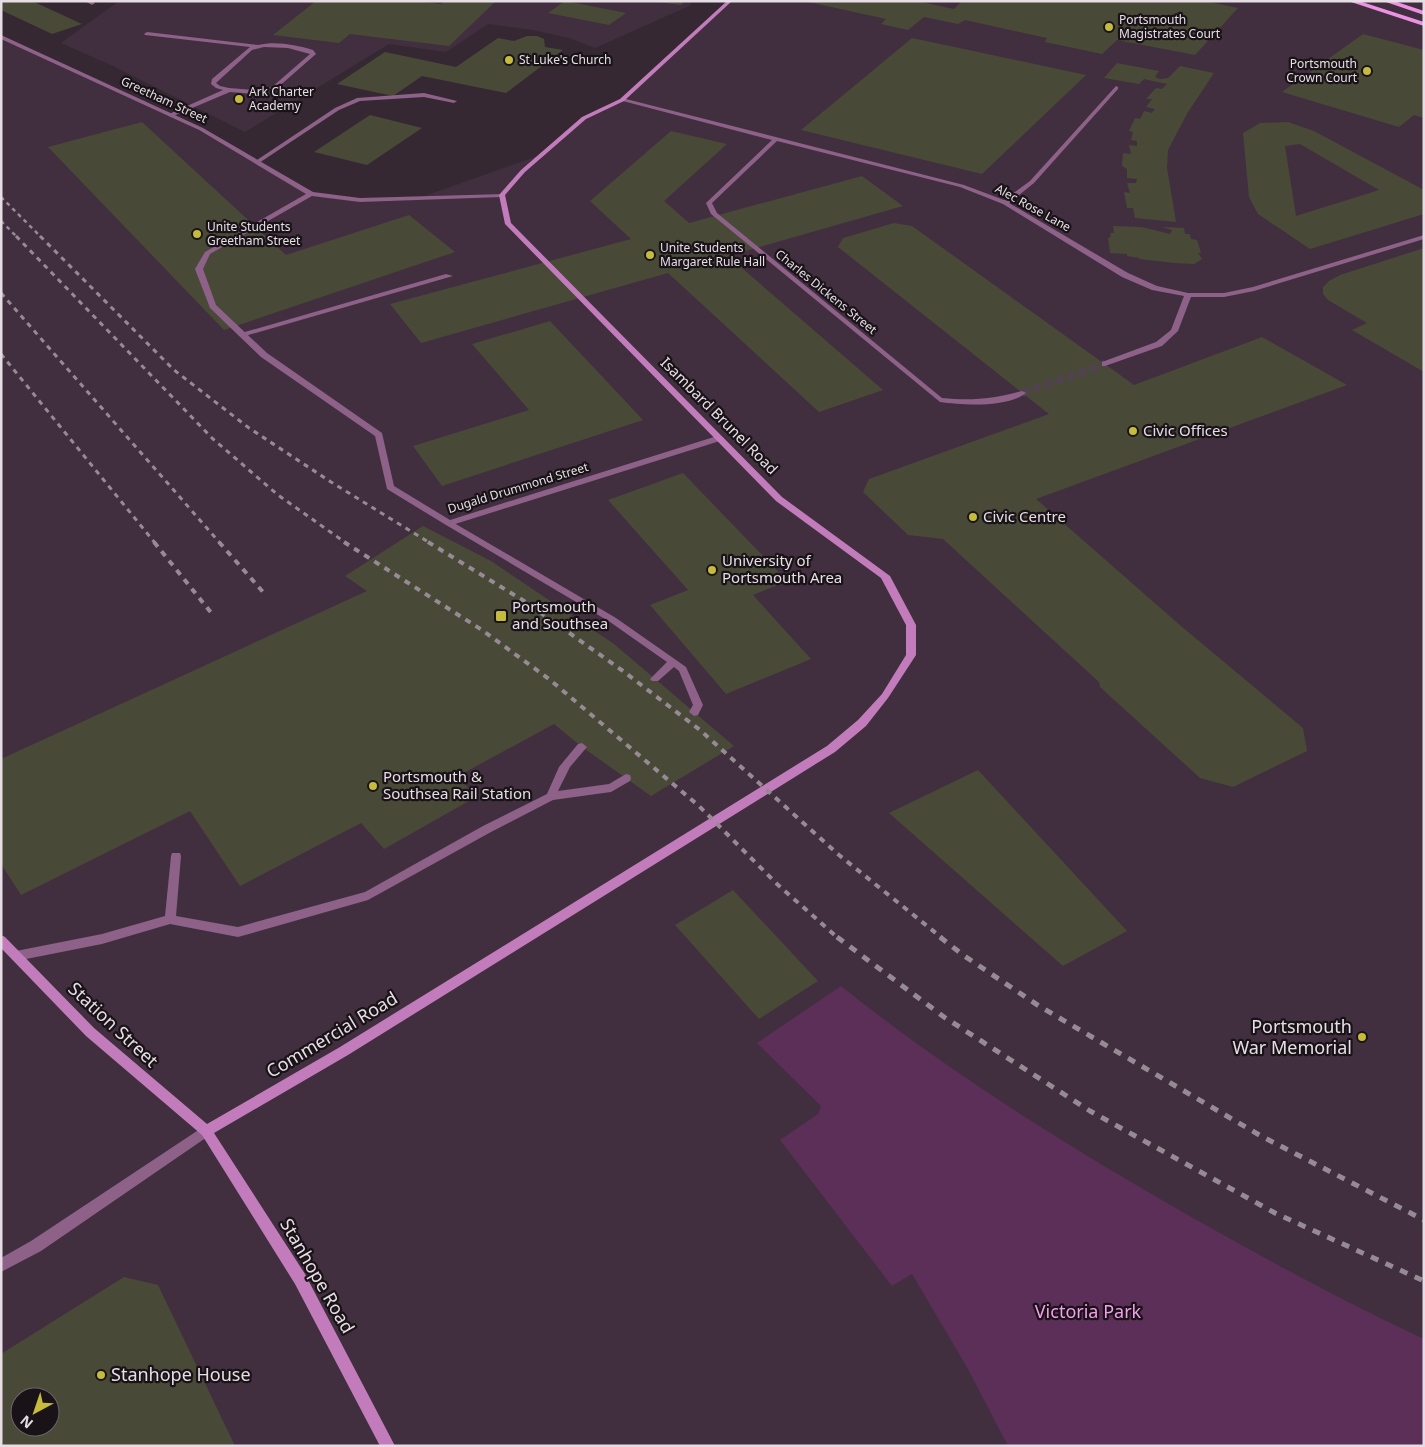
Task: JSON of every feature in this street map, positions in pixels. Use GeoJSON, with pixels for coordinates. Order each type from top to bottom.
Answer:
{"type":"FeatureCollection","features":[{"type":"Feature","properties":{"kind":"main road"},"geometry":{"type":"LineString","coordinates":[[1351,1],[1424,24]]}},
{"type":"Feature","properties":{"kind":"main road"},"geometry":{"type":"LineString","coordinates":[[1386,1],[1424,13]]}},
{"type":"Feature","properties":{"kind":"street"},"geometry":{"type":"LineString","coordinates":[[311,194],[360,200],[502,196],[523,171],[584,118],[622,100],[730,1]]}},
{"type":"Feature","properties":{"kind":"street"},"geometry":{"type":"LineString","coordinates":[[147,34],[256,46]]}},
{"type":"Feature","properties":{"kind":"street","name":"Greetham Street"},"geometry":{"type":"LineString","coordinates":[[1,37],[201,129],[311,194]]}},
{"type":"Feature","properties":{"kind":"street"},"geometry":{"type":"LineString","coordinates":[[263,44],[302,48],[311,50],[313,54],[274,88],[254,92],[229,90],[218,87],[213,83],[215,79],[256,46],[263,44]]}},
{"type":"Feature","properties":{"kind":"street"},"geometry":{"type":"LineString","coordinates":[[1005,202],[1032,182],[1116,88]]}},
{"type":"Feature","properties":{"kind":"street"},"geometry":{"type":"LineString","coordinates":[[171,115],[229,90]]}},
{"type":"Feature","properties":{"kind":"street"},"geometry":{"type":"LineString","coordinates":[[257,162],[337,109],[359,99],[424,95],[454,101]]}},
{"type":"Feature","properties":{"kind":"street","name":"Alec Rose Lane"},"geometry":{"type":"LineString","coordinates":[[622,100],[962,186],[1005,202],[1125,275],[1155,288],[1188,295],[1224,295],[1254,289],[1424,237]]}},
{"type":"Feature","properties":{"kind":"street","name":"Charles Dickens Street"},"geometry":{"type":"LineString","coordinates":[[776,139],[709,203],[714,214],[940,400],[966,403],[1001,401],[1022,393]]}},
{"type":"Feature","properties":{"kind":"street","name":"Dugald Drummond Street"},"geometry":{"type":"LineString","coordinates":[[311,194],[207,253],[199,269],[213,306],[264,355],[379,434],[390,487],[449,523],[720,438]]}},
{"type":"Feature","properties":{"kind":"street","name":"Isambard Brunel Road"},"geometry":{"type":"LineString","coordinates":[[502,196],[508,224],[779,499],[885,576],[911,624],[911,655],[885,696],[862,723],[831,750],[686,841]]}},
{"type":"Feature","properties":{"kind":"street"},"geometry":{"type":"LineString","coordinates":[[242,334],[449,276]]}},
{"type":"Feature","properties":{"kind":"street"},"geometry":{"type":"LineString","coordinates":[[1105,364],[1159,344],[1174,331],[1188,295]]}},
{"type":"Feature","properties":{"kind":"street"},"geometry":{"type":"LineString","coordinates":[[449,523],[614,620],[683,669],[698,705],[694,712]]}},
{"type":"Feature","properties":{"kind":"street"},"geometry":{"type":"LineString","coordinates":[[655,679],[673,662]]}},
{"type":"Feature","properties":{"kind":"street"},"geometry":{"type":"LineString","coordinates":[[551,796],[558,775],[570,758],[582,747]]}},
{"type":"Feature","properties":{"kind":"street"},"geometry":{"type":"LineString","coordinates":[[16,956],[102,939],[170,919],[238,932],[368,896],[551,796],[611,788],[626,778]]}},
{"type":"Feature","properties":{"kind":"street","name":"Commercial Road"},"geometry":{"type":"LineString","coordinates":[[1,1266],[36,1246],[206,1131],[344,1051],[686,841]]}},
{"type":"Feature","properties":{"kind":"street"},"geometry":{"type":"LineString","coordinates":[[170,919],[176,856]]}},
{"type":"Feature","properties":{"kind":"street","name":"Station Street"},"geometry":{"type":"LineString","coordinates":[[1,940],[90,1032],[206,1131]]}},
{"type":"Feature","properties":{"kind":"street","name":"Stanhope Road"},"geometry":{"type":"LineString","coordinates":[[206,1131],[300,1279],[388,1446]]}},
{"type":"Feature","properties":{"kind":"shaded area","name":"Ark Charter Academy"},"geometry":{"type":"Polygon","coordinates":[[[119,1],[693,1],[689,6],[595,48],[569,38],[533,30],[488,24],[446,52],[389,44],[245,132],[113,66],[61,43],[119,1]]]}},
{"type":"Feature","properties":{"kind":"shaded area","name":"University of Portsmouth Area"},"geometry":{"type":"Polygon","coordinates":[[[730,1],[1424,1],[1424,1446],[1,1446],[1,37],[171,115],[311,194],[360,200],[419,198],[535,157],[584,118],[622,100],[730,1]]]}},
{"type":"Feature","properties":{"kind":"green space","name":"Victoria Park"},"geometry":{"type":"Polygon","coordinates":[[[841,986],[968,1080],[1102,1165],[1279,1265],[1365,1311],[1424,1339],[1424,1446],[1008,1446],[968,1369],[912,1274],[892,1286],[780,1140],[818,1114],[821,1106],[757,1043],[841,986]]]}},
{"type":"Feature","properties":{"kind":"building"},"geometry":{"type":"Polygon","coordinates":[[[1,1],[32,1],[82,24],[52,34],[1,10],[1,1]]]}},
{"type":"Feature","properties":{"kind":"building"},"geometry":{"type":"Polygon","coordinates":[[[316,1],[418,1],[441,4],[443,1],[496,1],[449,46],[350,34],[339,43],[273,35],[316,1]]]}},
{"type":"Feature","properties":{"kind":"building"},"geometry":{"type":"Polygon","coordinates":[[[565,1],[626,13],[609,25],[548,13],[565,1]]]}},
{"type":"Feature","properties":{"kind":"building"},"geometry":{"type":"Polygon","coordinates":[[[650,1],[685,1],[681,5],[650,1]]]}},
{"type":"Feature","properties":{"kind":"building","name":"Portsmouth Magistrates Court"},"geometry":{"type":"Polygon","coordinates":[[[804,1],[917,1],[954,9],[962,1],[1205,1],[1238,8],[1195,55],[1117,40],[1102,54],[1045,42],[1047,38],[965,20],[958,24],[924,17],[908,30],[881,24],[886,19],[804,1]]]}},
{"type":"Feature","properties":{"kind":"building","name":"Portsmouth Crown Court"},"geometry":{"type":"Polygon","coordinates":[[[1363,34],[1424,50],[1424,118],[1414,115],[1399,127],[1282,92],[1363,34]]]}},
{"type":"Feature","properties":{"kind":"building","name":"St Luke's Church"},"geometry":{"type":"Polygon","coordinates":[[[527,36],[537,36],[544,39],[545,47],[563,50],[506,93],[422,76],[393,96],[337,84],[385,52],[456,67],[498,38],[514,41],[527,36]]]}},
{"type":"Feature","properties":{"kind":"building"},"geometry":{"type":"Polygon","coordinates":[[[912,38],[1086,75],[982,174],[801,130],[912,38]]]}},
{"type":"Feature","properties":{"kind":"building"},"geometry":{"type":"Polygon","coordinates":[[[1117,63],[1159,71],[1155,77],[1160,79],[1168,78],[1180,66],[1214,73],[1188,112],[1168,150],[1167,168],[1176,222],[1135,218],[1133,208],[1127,208],[1124,192],[1130,193],[1127,183],[1136,183],[1137,179],[1127,178],[1127,169],[1122,166],[1123,153],[1131,154],[1129,145],[1137,146],[1137,141],[1131,140],[1133,132],[1129,131],[1135,118],[1140,119],[1144,111],[1152,113],[1155,109],[1146,107],[1152,99],[1146,99],[1156,88],[1162,89],[1167,84],[1144,79],[1139,84],[1104,78],[1117,63]]]}},
{"type":"Feature","properties":{"kind":"building"},"geometry":{"type":"Polygon","coordinates":[[[370,115],[422,128],[367,165],[314,152],[370,115]]]}},
{"type":"Feature","properties":{"kind":"building","name":"Unite Students Greetham Street"},"geometry":{"type":"Polygon","coordinates":[[[142,122],[286,255],[409,215],[455,252],[224,330],[48,147],[142,122]]]}},
{"type":"Feature","properties":{"kind":"building"},"geometry":{"type":"Polygon","coordinates":[[[1288,122],[1314,131],[1424,190],[1424,214],[1310,249],[1258,214],[1249,197],[1243,133],[1260,123],[1288,122]],[[1300,144],[1285,146],[1296,216],[1379,190],[1300,144]]]}},
{"type":"Feature","properties":{"kind":"building"},"geometry":{"type":"Polygon","coordinates":[[[671,131],[727,144],[664,201],[689,223],[862,176],[903,206],[728,256],[883,390],[819,412],[668,273],[421,343],[390,304],[631,239],[590,201],[671,131]]]}},
{"type":"Feature","properties":{"kind":"building","name":"Civic Centre"},"geometry":{"type":"Polygon","coordinates":[[[894,223],[912,226],[1134,385],[1262,337],[1347,385],[1036,499],[1181,626],[1303,728],[1307,751],[1233,787],[1200,778],[1100,687],[1099,682],[943,539],[908,535],[863,492],[869,479],[1049,414],[838,247],[843,238],[894,223]]]}},
{"type":"Feature","properties":{"kind":"building"},"geometry":{"type":"Polygon","coordinates":[[[1113,226],[1142,227],[1170,234],[1172,230],[1162,227],[1184,228],[1185,234],[1190,234],[1191,239],[1197,240],[1201,253],[1198,253],[1202,259],[1194,264],[1175,263],[1139,259],[1127,256],[1127,254],[1110,253],[1108,238],[1111,237],[1110,233],[1114,233],[1113,226]]]}},
{"type":"Feature","properties":{"kind":"building"},"geometry":{"type":"Polygon","coordinates":[[[1424,248],[1424,372],[1352,330],[1367,323],[1328,300],[1323,294],[1323,287],[1340,275],[1424,248]]]}},
{"type":"Feature","properties":{"kind":"building"},"geometry":{"type":"Polygon","coordinates":[[[550,321],[643,420],[442,486],[413,446],[529,410],[472,344],[550,321]]]}},
{"type":"Feature","properties":{"kind":"building"},"geometry":{"type":"Polygon","coordinates":[[[683,473],[787,581],[753,595],[811,659],[726,694],[650,605],[688,590],[608,500],[683,473]]]}},
{"type":"Feature","properties":{"kind":"building"},"geometry":{"type":"Polygon","coordinates":[[[423,526],[491,561],[614,644],[734,746],[651,796],[582,747],[554,724],[458,776],[476,797],[384,849],[361,823],[240,886],[190,811],[21,895],[1,864],[1,759],[367,591],[345,576],[423,526]]]}},
{"type":"Feature","properties":{"kind":"building"},"geometry":{"type":"Polygon","coordinates":[[[978,770],[1127,931],[1063,966],[889,813],[978,770]]]}},
{"type":"Feature","properties":{"kind":"building"},"geometry":{"type":"Polygon","coordinates":[[[733,890],[818,981],[759,1019],[675,925],[733,890]]]}},
{"type":"Feature","properties":{"kind":"building","name":"Stanhope House"},"geometry":{"type":"Polygon","coordinates":[[[124,1277],[158,1285],[235,1446],[1,1446],[1,1354],[124,1277]]]}},
{"type":"Feature","properties":{"kind":"tunnel"},"geometry":{"type":"LineString","coordinates":[[1022,393],[1105,364]]}},
{"type":"Feature","properties":{"kind":"railway"},"geometry":{"type":"LineString","coordinates":[[1,197],[174,370],[249,428],[331,482],[430,543]]}},
{"type":"Feature","properties":{"kind":"railway"},"geometry":{"type":"LineString","coordinates":[[1,221],[16,236]]}},
{"type":"Feature","properties":{"kind":"railway"},"geometry":{"type":"LineString","coordinates":[[16,236],[213,439],[278,495],[346,543]]}},
{"type":"Feature","properties":{"kind":"railway"},"geometry":{"type":"LineString","coordinates":[[1,293],[220,543]]}},
{"type":"Feature","properties":{"kind":"railway"},"geometry":{"type":"LineString","coordinates":[[1,354],[155,543]]}},
{"type":"Feature","properties":{"kind":"railway"},"geometry":{"type":"LineString","coordinates":[[154,542],[213,615]]}},
{"type":"Feature","properties":{"kind":"railway"},"geometry":{"type":"LineString","coordinates":[[219,542],[263,592]]}},
{"type":"Feature","properties":{"kind":"railway"},"geometry":{"type":"LineString","coordinates":[[344,542],[482,630],[549,679],[699,806],[777,884],[838,938]]}},
{"type":"Feature","properties":{"kind":"railway"},"geometry":{"type":"LineString","coordinates":[[428,542],[524,601],[623,671],[700,730],[839,855],[942,938]]}},
{"type":"Feature","properties":{"kind":"railway"},"geometry":{"type":"LineString","coordinates":[[837,937],[944,1017],[1090,1111],[1275,1213],[1424,1281]]}},
{"type":"Feature","properties":{"kind":"railway"},"geometry":{"type":"LineString","coordinates":[[940,937],[963,955],[1039,1006],[1261,1136],[1424,1220]]}},
{"type":"Feature","properties":{"kind":"place","name":"Portsmouth Magistrates Court"},"geometry":{"type":"Point","coordinates":[1109,27]}},
{"type":"Feature","properties":{"kind":"place","name":"St Luke's Church"},"geometry":{"type":"Point","coordinates":[509,60]}},
{"type":"Feature","properties":{"kind":"place","name":"Portsmouth Crown Court"},"geometry":{"type":"Point","coordinates":[1367,71]}},
{"type":"Feature","properties":{"kind":"place","name":"Ark Charter Academy"},"geometry":{"type":"Point","coordinates":[239,99]}},
{"type":"Feature","properties":{"kind":"place","name":"Unite Students Greetham Street"},"geometry":{"type":"Point","coordinates":[197,234]}},
{"type":"Feature","properties":{"kind":"place","name":"Unite Students Margaret Rule Hall"},"geometry":{"type":"Point","coordinates":[650,255]}},
{"type":"Feature","properties":{"kind":"place","name":"Civic Offices"},"geometry":{"type":"Point","coordinates":[1133,431]}},
{"type":"Feature","properties":{"kind":"place","name":"Civic Centre"},"geometry":{"type":"Point","coordinates":[973,517]}},
{"type":"Feature","properties":{"kind":"place","name":"University of Portsmouth Area"},"geometry":{"type":"Point","coordinates":[712,570]}},
{"type":"Feature","properties":{"kind":"place","name":"Portsmouth and Southsea"},"geometry":{"type":"Point","coordinates":[501,616]}},
{"type":"Feature","properties":{"kind":"place","name":"Portsmouth & Southsea Rail Station"},"geometry":{"type":"Point","coordinates":[373,786]}},
{"type":"Feature","properties":{"kind":"place","name":"Portsmouth War Memorial"},"geometry":{"type":"Point","coordinates":[1362,1037]}},
{"type":"Feature","properties":{"kind":"place","name":"Stanhope House"},"geometry":{"type":"Point","coordinates":[101,1375]}}]}
